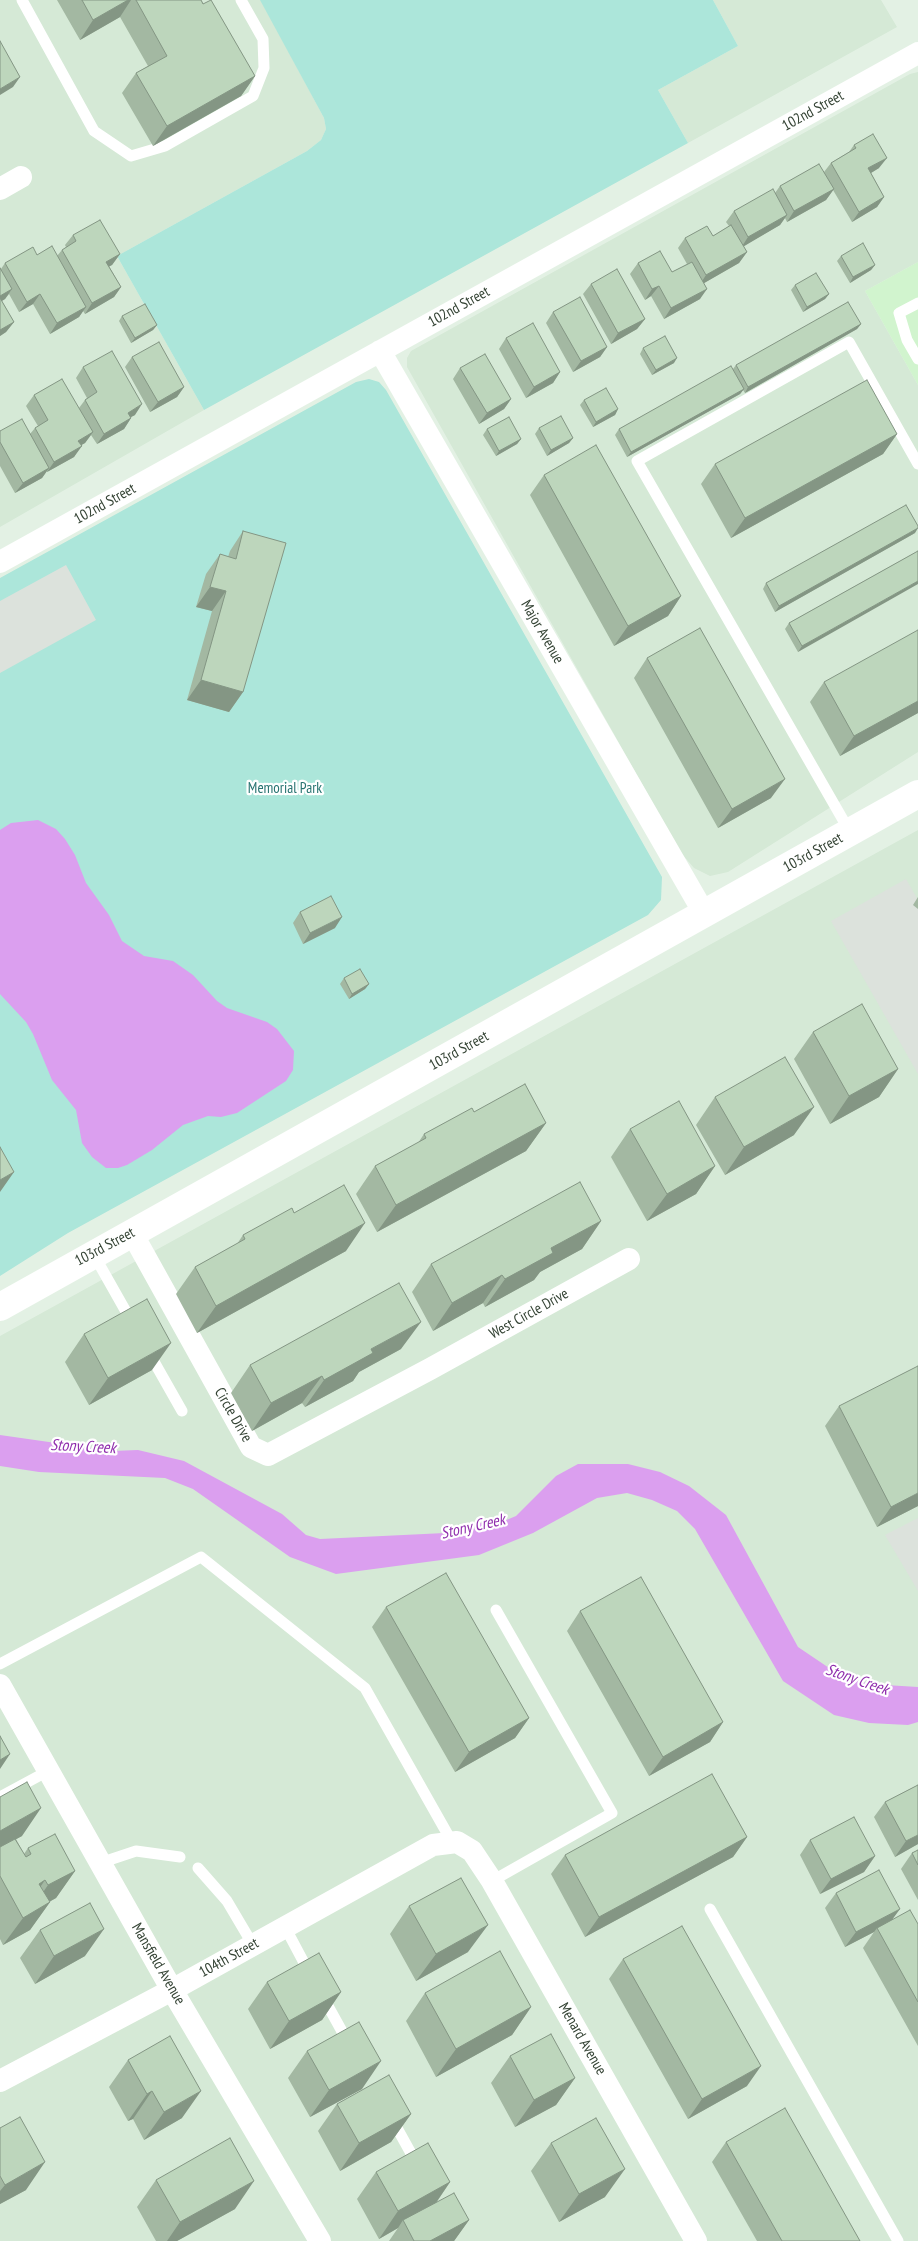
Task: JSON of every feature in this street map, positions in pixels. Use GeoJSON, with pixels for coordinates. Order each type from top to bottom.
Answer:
{"type":"FeatureCollection","features":[{"type":"Feature","properties":{"kind":"street","name":"102nd Street"},"geometry":{"type":"LineString","coordinates":[[0,562],[918,53]]}},
{"type":"Feature","properties":{"kind":"street"},"geometry":{"type":"LineString","coordinates":[[0,188],[21,177]]}},
{"type":"Feature","properties":{"kind":"street","name":"Major Avenue"},"geometry":{"type":"LineString","coordinates":[[380,351],[704,913]]}},
{"type":"Feature","properties":{"kind":"street","name":"103rd Street"},"geometry":{"type":"LineString","coordinates":[[0,1307],[93,1253],[918,794]]}},
{"type":"Feature","properties":{"kind":"street","name":"Circle Drive"},"geometry":{"type":"LineString","coordinates":[[132,1233],[250,1447],[268,1455],[430,1369]]}},
{"type":"Feature","properties":{"kind":"street","name":"West Circle Drive"},"geometry":{"type":"LineString","coordinates":[[430,1369],[629,1259]]}},
{"type":"Feature","properties":{"kind":"street","name":"Mansfield Avenue"},"geometry":{"type":"LineString","coordinates":[[0,1685],[172,1990],[320,2241]]}},
{"type":"Feature","properties":{"kind":"street","name":"Menard Avenue"},"geometry":{"type":"LineString","coordinates":[[456,1843],[472,1851],[492,1881],[696,2241]]}},
{"type":"Feature","properties":{"kind":"street","name":"104th Street"},"geometry":{"type":"LineString","coordinates":[[0,2081],[172,1990],[434,1845],[456,1843]]}},
{"type":"Feature","properties":{"kind":"lane"},"geometry":{"type":"LineString","coordinates":[[22,0],[94,131],[131,156],[165,146],[253,96],[264,68],[263,39],[241,0]]}},
{"type":"Feature","properties":{"kind":"lane"},"geometry":{"type":"LineString","coordinates":[[918,303],[899,313],[907,340],[918,359]]}},
{"type":"Feature","properties":{"kind":"lane"},"geometry":{"type":"LineString","coordinates":[[850,832],[637,460],[849,342],[918,464]]}},
{"type":"Feature","properties":{"kind":"lane"},"geometry":{"type":"LineString","coordinates":[[93,1253],[182,1411]]}},
{"type":"Feature","properties":{"kind":"lane"},"geometry":{"type":"LineString","coordinates":[[0,1664],[201,1557],[365,1688],[456,1843]]}},
{"type":"Feature","properties":{"kind":"lane"},"geometry":{"type":"LineString","coordinates":[[492,1881],[612,1813],[496,1610]]}},
{"type":"Feature","properties":{"kind":"lane"},"geometry":{"type":"LineString","coordinates":[[0,1797],[48,1771]]}},
{"type":"Feature","properties":{"kind":"lane"},"geometry":{"type":"LineString","coordinates":[[100,1863],[136,1851],[180,1857]]}},
{"type":"Feature","properties":{"kind":"lane"},"geometry":{"type":"LineString","coordinates":[[198,1868],[227,1901],[253,1945]]}},
{"type":"Feature","properties":{"kind":"lane"},"geometry":{"type":"LineString","coordinates":[[710,1909],[898,2241]]}},
{"type":"Feature","properties":{"kind":"lane"},"geometry":{"type":"LineString","coordinates":[[285,1927],[354,2053]]}},
{"type":"Feature","properties":{"kind":"lane"},"geometry":{"type":"LineString","coordinates":[[388,2112],[426,2180]]}},
{"type":"Feature","properties":{"kind":"shaded area"},"geometry":{"type":"Polygon","coordinates":[[[0,0],[261,0],[324,118],[326,129],[321,140],[307,151],[117,256],[204,410],[0,527],[0,0]]]}},
{"type":"Feature","properties":{"kind":"shaded area"},"geometry":{"type":"Polygon","coordinates":[[[713,0],[881,0],[897,27],[688,143],[658,90],[738,46],[713,0]]]}},
{"type":"Feature","properties":{"kind":"shaded area"},"geometry":{"type":"Polygon","coordinates":[[[918,72],[918,262],[865,291],[918,385],[918,752],[728,872],[710,876],[694,868],[681,853],[407,367],[407,358],[411,351],[910,74],[918,72]]]}},
{"type":"Feature","properties":{"kind":"shaded area"},"geometry":{"type":"Polygon","coordinates":[[[918,262],[918,385],[865,291],[918,262]]]}},
{"type":"Feature","properties":{"kind":"shaded area"},"geometry":{"type":"Polygon","coordinates":[[[66,565],[96,620],[0,673],[0,601],[66,565]]]}},
{"type":"Feature","properties":{"kind":"shaded area"},"geometry":{"type":"Polygon","coordinates":[[[918,830],[918,2241],[0,2241],[0,1336],[918,830]]]}},
{"type":"Feature","properties":{"kind":"shaded area"},"geometry":{"type":"Polygon","coordinates":[[[906,879],[918,900],[918,1074],[831,921],[906,879]]]}},
{"type":"Feature","properties":{"kind":"shaded area"},"geometry":{"type":"Polygon","coordinates":[[[918,1518],[918,1591],[885,1535],[918,1518]]]}},
{"type":"Feature","properties":{"kind":"green space"},"geometry":{"type":"Polygon","coordinates":[[[260,0],[713,0],[738,46],[658,90],[688,143],[204,410],[117,256],[307,151],[321,140],[326,129],[324,118],[260,0]]]}},
{"type":"Feature","properties":{"kind":"green space","name":"Memorial Park"},"geometry":{"type":"Polygon","coordinates":[[[369,379],[379,382],[386,390],[662,877],[661,900],[648,915],[68,1233],[0,1276],[0,578],[356,382],[369,379]]]}},
{"type":"Feature","properties":{"kind":"water"},"geometry":{"type":"Polygon","coordinates":[[[38,820],[56,829],[65,839],[75,855],[86,883],[109,915],[122,941],[144,956],[173,961],[193,975],[217,1001],[227,1008],[267,1022],[277,1029],[294,1051],[293,1070],[286,1081],[237,1113],[221,1117],[208,1116],[183,1125],[152,1150],[127,1165],[118,1168],[106,1168],[92,1157],[82,1143],[76,1110],[52,1080],[26,1022],[0,994],[0,830],[11,823],[38,820]]]}},
{"type":"Feature","properties":{"kind":"water","name":"Stony Creek"},"geometry":{"type":"Polygon","coordinates":[[[0,1435],[112,1451],[138,1450],[184,1461],[282,1514],[306,1535],[320,1539],[445,1533],[467,1524],[504,1521],[516,1516],[556,1476],[578,1464],[628,1464],[660,1472],[689,1486],[726,1515],[798,1647],[838,1674],[869,1684],[918,1687],[918,1722],[908,1725],[869,1723],[834,1715],[783,1681],[695,1529],[677,1511],[652,1500],[627,1493],[597,1498],[533,1533],[479,1555],[336,1574],[290,1557],[193,1489],[165,1478],[39,1472],[0,1466],[0,1435]]]}},
{"type":"Feature","properties":{"kind":"building"},"geometry":{"type":"Polygon","coordinates":[[[82,0],[128,0],[93,20],[82,0]]]}},
{"type":"Feature","properties":{"kind":"building"},"geometry":{"type":"Polygon","coordinates":[[[136,0],[201,0],[203,4],[211,0],[255,76],[167,126],[136,73],[167,56],[136,0]]]}},
{"type":"Feature","properties":{"kind":"building"},"geometry":{"type":"Polygon","coordinates":[[[0,41],[20,77],[0,89],[0,41]]]}},
{"type":"Feature","properties":{"kind":"building"},"geometry":{"type":"Polygon","coordinates":[[[873,134],[887,158],[868,168],[884,197],[859,212],[831,163],[856,148],[854,145],[873,134]]]}},
{"type":"Feature","properties":{"kind":"building"},"geometry":{"type":"Polygon","coordinates":[[[819,164],[834,189],[794,211],[780,186],[819,164]]]}},
{"type":"Feature","properties":{"kind":"building"},"geometry":{"type":"Polygon","coordinates":[[[773,189],[787,215],[748,237],[734,211],[773,189]]]}},
{"type":"Feature","properties":{"kind":"building"},"geometry":{"type":"Polygon","coordinates":[[[100,220],[120,254],[106,262],[121,287],[92,303],[62,250],[76,241],[73,235],[100,220]]]}},
{"type":"Feature","properties":{"kind":"building"},"geometry":{"type":"Polygon","coordinates":[[[731,225],[747,252],[706,275],[685,238],[707,226],[713,236],[731,225]]]}},
{"type":"Feature","properties":{"kind":"building"},"geometry":{"type":"Polygon","coordinates":[[[863,243],[875,265],[853,277],[841,256],[863,243]]]}},
{"type":"Feature","properties":{"kind":"building"},"geometry":{"type":"Polygon","coordinates":[[[52,246],[86,307],[57,323],[40,294],[27,302],[5,263],[33,247],[37,255],[52,246]]]}},
{"type":"Feature","properties":{"kind":"building"},"geometry":{"type":"Polygon","coordinates":[[[660,251],[672,272],[692,262],[707,289],[671,308],[659,286],[652,289],[638,263],[660,251]]]}},
{"type":"Feature","properties":{"kind":"building"},"geometry":{"type":"Polygon","coordinates":[[[0,268],[12,289],[0,296],[0,268]]]}},
{"type":"Feature","properties":{"kind":"building"},"geometry":{"type":"Polygon","coordinates":[[[617,269],[645,319],[618,333],[591,284],[617,269]]]}},
{"type":"Feature","properties":{"kind":"building"},"geometry":{"type":"Polygon","coordinates":[[[816,273],[829,294],[807,307],[795,285],[816,273]]]}},
{"type":"Feature","properties":{"kind":"building"},"geometry":{"type":"Polygon","coordinates":[[[580,297],[607,347],[581,361],[553,312],[580,297]]]}},
{"type":"Feature","properties":{"kind":"building"},"geometry":{"type":"Polygon","coordinates":[[[0,298],[14,322],[0,330],[0,298]]]}},
{"type":"Feature","properties":{"kind":"building"},"geometry":{"type":"Polygon","coordinates":[[[848,302],[861,324],[748,387],[736,365],[848,302]]]}},
{"type":"Feature","properties":{"kind":"building"},"geometry":{"type":"Polygon","coordinates":[[[145,304],[157,325],[135,338],[122,316],[145,304]]]}},
{"type":"Feature","properties":{"kind":"building"},"geometry":{"type":"Polygon","coordinates":[[[533,323],[560,372],[534,387],[506,338],[533,323]]]}},
{"type":"Feature","properties":{"kind":"building"},"geometry":{"type":"Polygon","coordinates":[[[665,336],[677,358],[656,370],[643,348],[665,336]]]}},
{"type":"Feature","properties":{"kind":"building"},"geometry":{"type":"Polygon","coordinates":[[[159,342],[184,387],[158,402],[132,357],[159,342]]]}},
{"type":"Feature","properties":{"kind":"building"},"geometry":{"type":"Polygon","coordinates":[[[112,351],[142,404],[128,413],[131,418],[104,434],[85,400],[97,392],[83,367],[112,351]]]}},
{"type":"Feature","properties":{"kind":"building"},"geometry":{"type":"Polygon","coordinates":[[[485,354],[511,399],[487,413],[460,368],[485,354]]]}},
{"type":"Feature","properties":{"kind":"building"},"geometry":{"type":"Polygon","coordinates":[[[731,366],[744,389],[631,452],[619,429],[731,366]]]}},
{"type":"Feature","properties":{"kind":"building"},"geometry":{"type":"Polygon","coordinates":[[[62,379],[93,432],[78,441],[82,446],[54,462],[35,428],[48,420],[34,395],[62,379]]]}},
{"type":"Feature","properties":{"kind":"building"},"geometry":{"type":"Polygon","coordinates":[[[867,380],[897,434],[745,518],[715,464],[867,380]]]}},
{"type":"Feature","properties":{"kind":"building"},"geometry":{"type":"Polygon","coordinates":[[[606,388],[618,409],[596,422],[584,400],[606,388]]]}},
{"type":"Feature","properties":{"kind":"building"},"geometry":{"type":"Polygon","coordinates":[[[561,416],[573,438],[551,450],[539,428],[561,416]]]}},
{"type":"Feature","properties":{"kind":"building"},"geometry":{"type":"Polygon","coordinates":[[[509,417],[521,439],[499,451],[487,429],[509,417]]]}},
{"type":"Feature","properties":{"kind":"building"},"geometry":{"type":"Polygon","coordinates":[[[22,419],[49,468],[23,483],[0,442],[0,431],[22,419]]]}},
{"type":"Feature","properties":{"kind":"building"},"geometry":{"type":"Polygon","coordinates":[[[596,445],[681,596],[628,626],[544,475],[596,445]]]}},
{"type":"Feature","properties":{"kind":"building"},"geometry":{"type":"Polygon","coordinates":[[[906,505],[918,528],[779,606],[766,583],[906,505]]]}},
{"type":"Feature","properties":{"kind":"building"},"geometry":{"type":"Polygon","coordinates":[[[243,531],[286,543],[243,692],[201,680],[226,591],[210,587],[220,554],[236,559],[243,531]]]}},
{"type":"Feature","properties":{"kind":"building"},"geometry":{"type":"Polygon","coordinates":[[[918,551],[918,581],[802,646],[789,623],[918,551]]]}},
{"type":"Feature","properties":{"kind":"building"},"geometry":{"type":"Polygon","coordinates":[[[700,628],[785,779],[732,809],[647,658],[700,628]]]}},
{"type":"Feature","properties":{"kind":"building"},"geometry":{"type":"Polygon","coordinates":[[[918,630],[918,701],[854,736],[824,682],[918,630]]]}},
{"type":"Feature","properties":{"kind":"building"},"geometry":{"type":"Polygon","coordinates":[[[331,896],[342,917],[310,933],[300,912],[331,896]]]}},
{"type":"Feature","properties":{"kind":"building"},"geometry":{"type":"Polygon","coordinates":[[[360,969],[369,984],[352,994],[344,978],[360,969]]]}},
{"type":"Feature","properties":{"kind":"building"},"geometry":{"type":"Polygon","coordinates":[[[862,1004],[898,1069],[849,1096],[813,1032],[862,1004]]]}},
{"type":"Feature","properties":{"kind":"building"},"geometry":{"type":"Polygon","coordinates":[[[785,1057],[814,1107],[744,1147],[715,1097],[785,1057]]]}},
{"type":"Feature","properties":{"kind":"building"},"geometry":{"type":"Polygon","coordinates":[[[525,1084],[546,1123],[396,1205],[375,1166],[426,1138],[424,1134],[472,1108],[474,1112],[525,1084]]]}},
{"type":"Feature","properties":{"kind":"building"},"geometry":{"type":"Polygon","coordinates":[[[679,1101],[715,1166],[667,1194],[630,1129],[679,1101]]]}},
{"type":"Feature","properties":{"kind":"building"},"geometry":{"type":"Polygon","coordinates":[[[0,1147],[14,1172],[0,1180],[0,1147]]]}},
{"type":"Feature","properties":{"kind":"building"},"geometry":{"type":"Polygon","coordinates":[[[580,1182],[601,1221],[551,1248],[553,1253],[505,1279],[502,1275],[452,1303],[431,1264],[580,1182]]]}},
{"type":"Feature","properties":{"kind":"building"},"geometry":{"type":"Polygon","coordinates":[[[344,1185],[365,1223],[216,1306],[195,1267],[245,1239],[243,1235],[292,1208],[294,1213],[344,1185]]]}},
{"type":"Feature","properties":{"kind":"building"},"geometry":{"type":"Polygon","coordinates":[[[399,1283],[421,1322],[371,1349],[373,1353],[324,1380],[322,1376],[271,1403],[250,1365],[399,1283]]]}},
{"type":"Feature","properties":{"kind":"building"},"geometry":{"type":"Polygon","coordinates":[[[147,1299],[171,1343],[108,1378],[84,1334],[147,1299]]]}},
{"type":"Feature","properties":{"kind":"building"},"geometry":{"type":"Polygon","coordinates":[[[918,1366],[918,1493],[891,1507],[839,1406],[918,1366]]]}},
{"type":"Feature","properties":{"kind":"building"},"geometry":{"type":"Polygon","coordinates":[[[446,1573],[529,1718],[469,1752],[386,1607],[446,1573]]]}},
{"type":"Feature","properties":{"kind":"building"},"geometry":{"type":"Polygon","coordinates":[[[641,1577],[723,1722],[663,1757],[580,1611],[641,1577]]]}},
{"type":"Feature","properties":{"kind":"building"},"geometry":{"type":"Polygon","coordinates":[[[0,1736],[10,1754],[0,1760],[0,1736]]]}},
{"type":"Feature","properties":{"kind":"building"},"geometry":{"type":"Polygon","coordinates":[[[712,1774],[747,1837],[599,1917],[565,1855],[712,1774]]]}},
{"type":"Feature","properties":{"kind":"building"},"geometry":{"type":"Polygon","coordinates":[[[27,1782],[41,1808],[0,1831],[0,1797],[27,1782]]]}},
{"type":"Feature","properties":{"kind":"building"},"geometry":{"type":"Polygon","coordinates":[[[918,1785],[918,1835],[906,1841],[885,1802],[918,1785]]]}},
{"type":"Feature","properties":{"kind":"building"},"geometry":{"type":"Polygon","coordinates":[[[854,1817],[875,1856],[831,1879],[810,1840],[854,1817]]]}},
{"type":"Feature","properties":{"kind":"building"},"geometry":{"type":"Polygon","coordinates":[[[55,1834],[75,1871],[48,1885],[45,1880],[39,1884],[50,1902],[23,1918],[0,1876],[0,1847],[15,1839],[26,1857],[31,1854],[28,1848],[55,1834]]]}},
{"type":"Feature","properties":{"kind":"building"},"geometry":{"type":"Polygon","coordinates":[[[918,1850],[918,1865],[912,1853],[918,1850]]]}},
{"type":"Feature","properties":{"kind":"building"},"geometry":{"type":"Polygon","coordinates":[[[879,1870],[900,1909],[856,1932],[836,1893],[879,1870]]]}},
{"type":"Feature","properties":{"kind":"building"},"geometry":{"type":"Polygon","coordinates":[[[461,1878],[488,1925],[436,1954],[409,1906],[461,1878]]]}},
{"type":"Feature","properties":{"kind":"building"},"geometry":{"type":"Polygon","coordinates":[[[90,1903],[104,1929],[54,1956],[40,1930],[90,1903]]]}},
{"type":"Feature","properties":{"kind":"building"},"geometry":{"type":"Polygon","coordinates":[[[910,1910],[918,1924],[918,2002],[877,1928],[910,1910]]]}},
{"type":"Feature","properties":{"kind":"building"},"geometry":{"type":"Polygon","coordinates":[[[682,1926],[761,2066],[702,2099],[623,1959],[682,1926]]]}},
{"type":"Feature","properties":{"kind":"building"},"geometry":{"type":"Polygon","coordinates":[[[500,1951],[531,2007],[456,2049],[425,1993],[500,1951]]]}},
{"type":"Feature","properties":{"kind":"building"},"geometry":{"type":"Polygon","coordinates":[[[319,1953],[341,1992],[289,2021],[267,1982],[319,1953]]]}},
{"type":"Feature","properties":{"kind":"building"},"geometry":{"type":"Polygon","coordinates":[[[359,2022],[381,2061],[329,2090],[307,2051],[359,2022]]]}},
{"type":"Feature","properties":{"kind":"building"},"geometry":{"type":"Polygon","coordinates":[[[551,2034],[575,2078],[534,2100],[510,2056],[551,2034]]]}},
{"type":"Feature","properties":{"kind":"building"},"geometry":{"type":"Polygon","coordinates":[[[170,2036],[201,2091],[164,2112],[152,2091],[147,2094],[128,2060],[170,2036]]]}},
{"type":"Feature","properties":{"kind":"building"},"geometry":{"type":"Polygon","coordinates":[[[389,2075],[411,2114],[359,2143],[337,2104],[389,2075]]]}},
{"type":"Feature","properties":{"kind":"building"},"geometry":{"type":"Polygon","coordinates":[[[785,2108],[860,2241],[782,2241],[726,2142],[785,2108]]]}},
{"type":"Feature","properties":{"kind":"building"},"geometry":{"type":"Polygon","coordinates":[[[20,2117],[45,2162],[5,2185],[0,2176],[0,2128],[20,2117]]]}},
{"type":"Feature","properties":{"kind":"building"},"geometry":{"type":"Polygon","coordinates":[[[596,2118],[625,2169],[579,2194],[551,2143],[596,2118]]]}},
{"type":"Feature","properties":{"kind":"building"},"geometry":{"type":"Polygon","coordinates":[[[230,2138],[254,2181],[180,2222],[156,2180],[230,2138]]]}},
{"type":"Feature","properties":{"kind":"building"},"geometry":{"type":"Polygon","coordinates":[[[428,2143],[450,2182],[398,2211],[376,2172],[428,2143]]]}},
{"type":"Feature","properties":{"kind":"building"},"geometry":{"type":"Polygon","coordinates":[[[454,2193],[469,2220],[430,2241],[414,2241],[403,2220],[454,2193]]]}}]}
